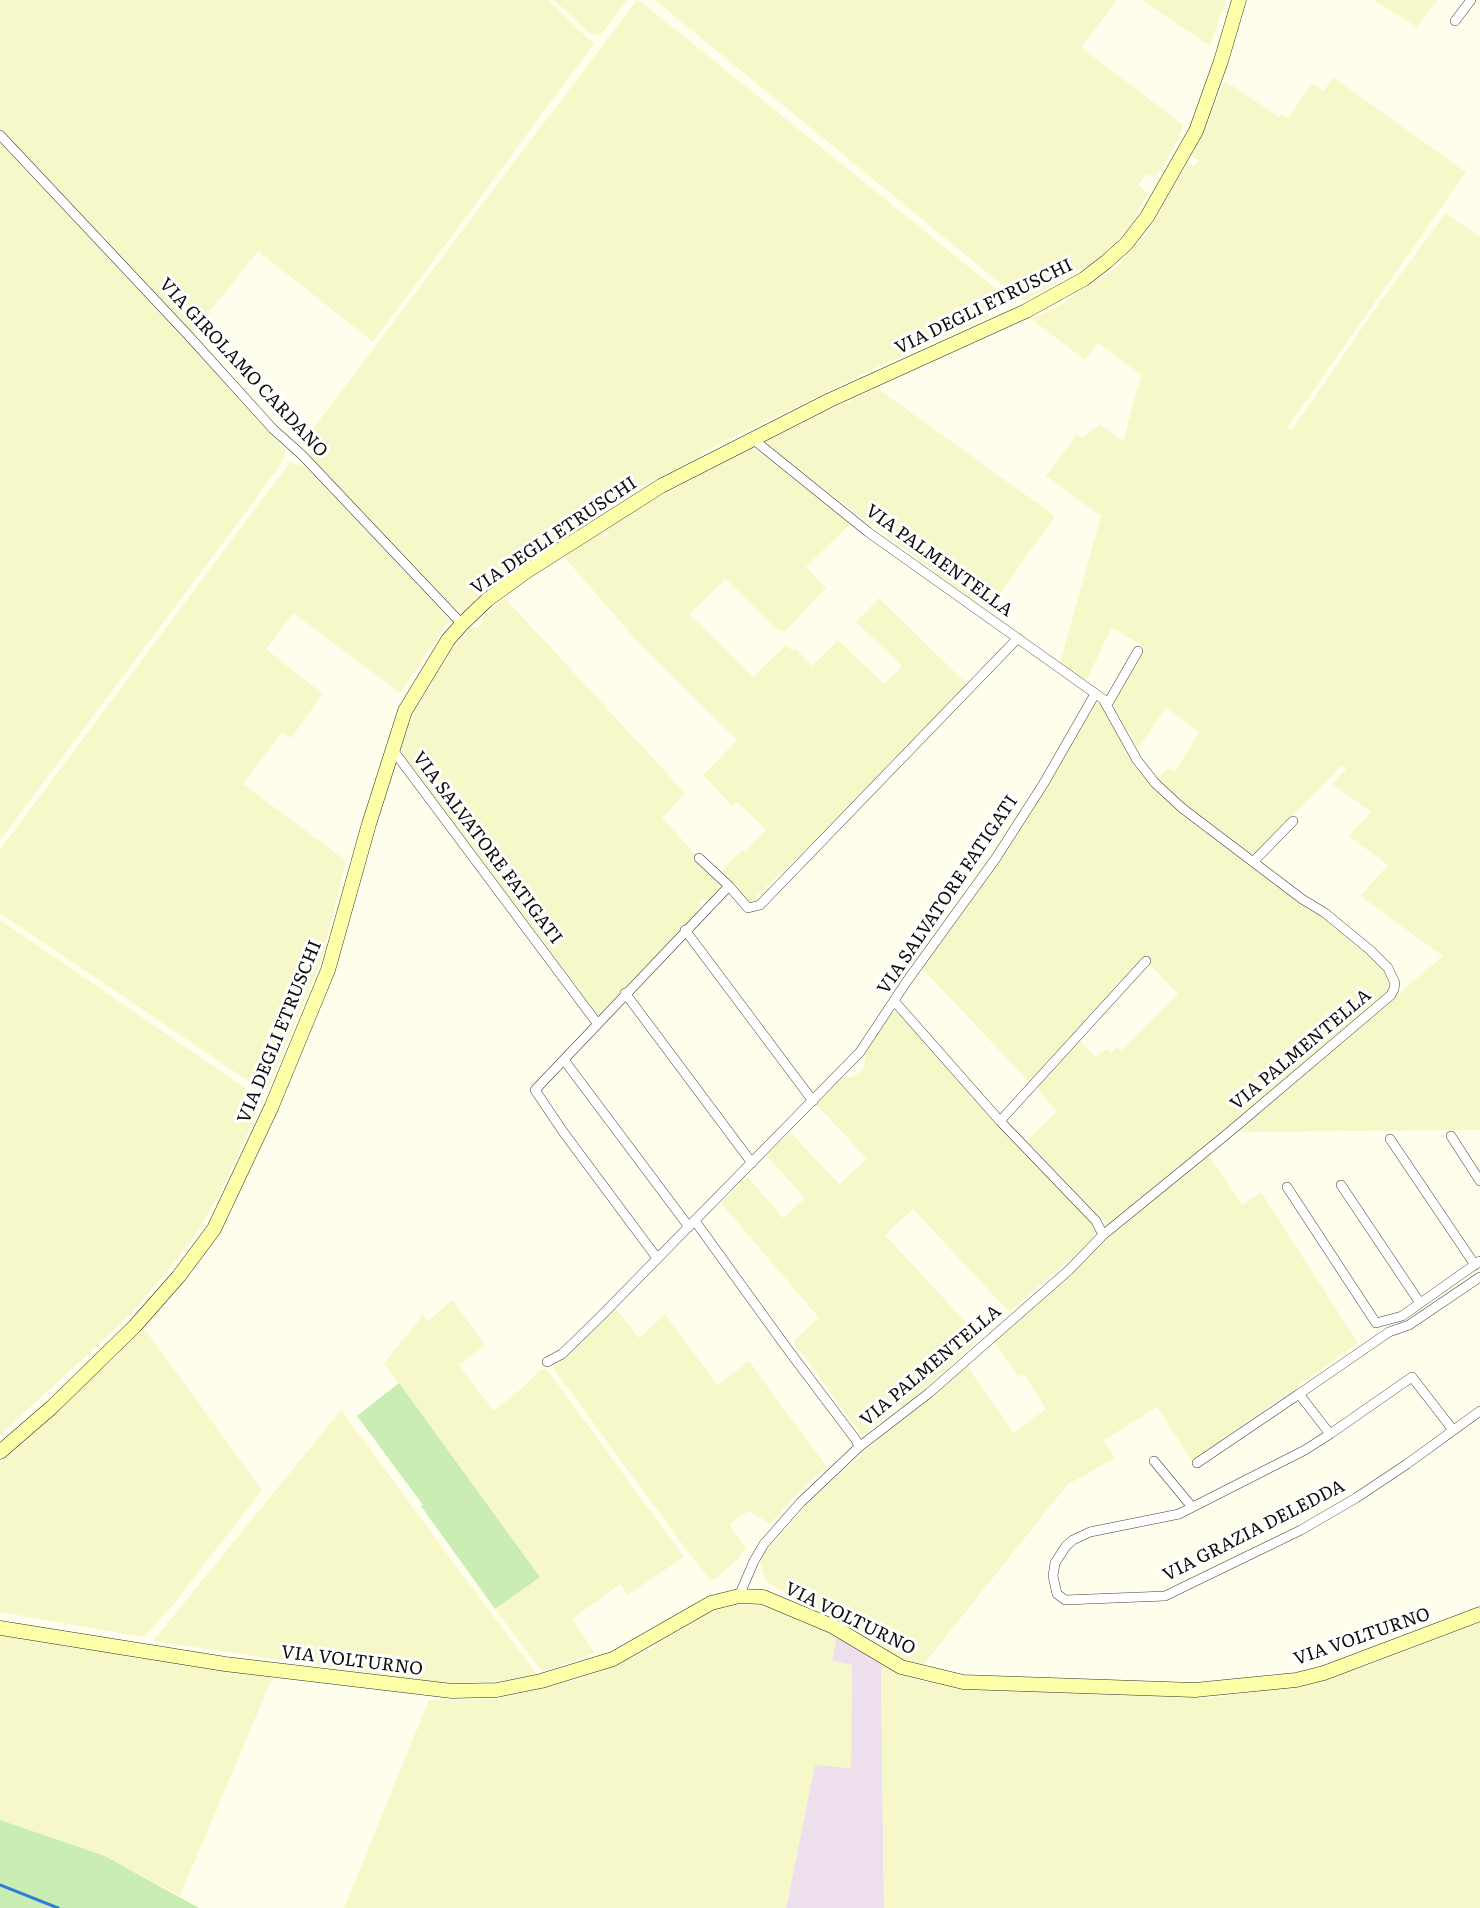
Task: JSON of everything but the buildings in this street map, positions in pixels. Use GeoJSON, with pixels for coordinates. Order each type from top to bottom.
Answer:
{"type":"FeatureCollection","features":[{"type":"Feature","properties":{"kind":"main road","name":"VIA DEGLI ETRUSCHI"},"geometry":{"type":"LineString","coordinates":[[0,1452],[52,1407],[135,1326],[179,1276],[214,1229],[271,1108],[328,970],[369,824],[405,711],[448,640],[487,600],[619,511],[661,486],[831,399],[1026,311],[1084,279],[1106,262],[1126,244],[1147,217],[1196,131],[1221,61],[1239,0]]}},
{"type":"Feature","properties":{"kind":"main road","name":"VIA VOLTURNO"},"geometry":{"type":"LineString","coordinates":[[0,1628],[225,1664],[452,1690],[497,1690],[542,1681],[613,1659],[711,1603],[739,1596],[763,1597],[832,1626],[901,1667],[963,1682],[1195,1690],[1296,1680],[1315,1675],[1480,1614]]}},
{"type":"Feature","properties":{"kind":"street"},"geometry":{"type":"LineString","coordinates":[[1455,21],[1471,0]]}},
{"type":"Feature","properties":{"kind":"street","name":"VIA GIROLAMO CARDANO"},"geometry":{"type":"LineString","coordinates":[[0,135],[273,429],[302,455],[462,624]]}},
{"type":"Feature","properties":{"kind":"street","name":"VIA PALMENTELLA"},"geometry":{"type":"LineString","coordinates":[[739,1596],[764,1544],[800,1503],[859,1448],[929,1394],[1069,1270],[1103,1235],[1227,1134],[1391,995],[1394,989],[1393,975],[1370,950],[1182,808],[1155,783],[1129,746],[1103,699],[868,532],[754,440]]}},
{"type":"Feature","properties":{"kind":"street"},"geometry":{"type":"LineString","coordinates":[[699,858],[729,886],[748,908],[760,905],[1018,638]]}},
{"type":"Feature","properties":{"kind":"street"},"geometry":{"type":"LineString","coordinates":[[1107,705],[1138,651]]}},
{"type":"Feature","properties":{"kind":"street","name":"VIA SALVATORE FATIGATI"},"geometry":{"type":"LineString","coordinates":[[547,1362],[558,1357],[569,1347],[860,1052],[907,981],[996,858],[1044,783],[1095,694]]}},
{"type":"Feature","properties":{"kind":"street","name":"VIA SALVATORE FATIGATI"},"geometry":{"type":"LineString","coordinates":[[393,750],[597,1023]]}},
{"type":"Feature","properties":{"kind":"street"},"geometry":{"type":"LineString","coordinates":[[1252,862],[1293,821]]}},
{"type":"Feature","properties":{"kind":"street"},"geometry":{"type":"LineString","coordinates":[[657,1258],[535,1090],[729,886]]}},
{"type":"Feature","properties":{"kind":"street"},"geometry":{"type":"LineString","coordinates":[[685,930],[813,1101]]}},
{"type":"Feature","properties":{"kind":"street"},"geometry":{"type":"LineString","coordinates":[[1000,1121],[1146,961]]}},
{"type":"Feature","properties":{"kind":"street"},"geometry":{"type":"LineString","coordinates":[[625,993],[752,1163]]}},
{"type":"Feature","properties":{"kind":"street"},"geometry":{"type":"LineString","coordinates":[[895,1002],[1000,1121],[1096,1221],[1103,1235]]}},
{"type":"Feature","properties":{"kind":"street"},"geometry":{"type":"LineString","coordinates":[[564,1060],[692,1224]]}},
{"type":"Feature","properties":{"kind":"street"},"geometry":{"type":"LineString","coordinates":[[1451,1137],[1480,1181]]}},
{"type":"Feature","properties":{"kind":"street"},"geometry":{"type":"LineString","coordinates":[[1287,1187],[1376,1323],[1402,1316],[1478,1263],[1390,1139]]}},
{"type":"Feature","properties":{"kind":"street"},"geometry":{"type":"LineString","coordinates":[[1341,1185],[1420,1303]]}},
{"type":"Feature","properties":{"kind":"street","name":"VIA PALMENTELLA"},"geometry":{"type":"LineString","coordinates":[[692,1224],[856,1440],[859,1448]]}},
{"type":"Feature","properties":{"kind":"street"},"geometry":{"type":"LineString","coordinates":[[1197,1463],[1389,1332],[1409,1324],[1480,1277]]}},
{"type":"Feature","properties":{"kind":"street","name":"VIA GRAZIA DELEDDA"},"geometry":{"type":"LineString","coordinates":[[1453,1430],[1412,1377],[1305,1450],[1179,1514],[1090,1532],[1073,1540],[1066,1546],[1055,1563],[1053,1576],[1057,1594],[1065,1600],[1165,1596],[1301,1530],[1378,1483],[1480,1411]]}},
{"type":"Feature","properties":{"kind":"street"},"geometry":{"type":"LineString","coordinates":[[1299,1394],[1330,1434]]}},
{"type":"Feature","properties":{"kind":"street"},"geometry":{"type":"LineString","coordinates":[[1154,1461],[1192,1507]]}},
{"type":"Feature","properties":{"kind":"shaded area"},"geometry":{"type":"Polygon","coordinates":[[[837,1635],[881,1662],[884,1908],[786,1908],[815,1764],[850,1768],[852,1665],[832,1661],[837,1635]]]}},
{"type":"Feature","properties":{"kind":"green space"},"geometry":{"type":"Polygon","coordinates":[[[0,0],[548,0],[594,44],[373,342],[258,251],[192,334],[111,248],[106,237],[96,232],[0,130],[0,0]]]}},
{"type":"Feature","properties":{"kind":"green space"},"geometry":{"type":"Polygon","coordinates":[[[554,0],[627,0],[601,34],[596,35],[588,32],[554,0]]]}},
{"type":"Feature","properties":{"kind":"green space"},"geometry":{"type":"Polygon","coordinates":[[[655,0],[1117,0],[1081,47],[1183,125],[1163,168],[1155,176],[1146,175],[1138,185],[1148,194],[1129,227],[1106,252],[1089,265],[1025,300],[1018,298],[655,0]]]}},
{"type":"Feature","properties":{"kind":"green space"},"geometry":{"type":"Polygon","coordinates":[[[1142,0],[1226,0],[1210,46],[1142,0]]]}},
{"type":"Feature","properties":{"kind":"green space"},"geometry":{"type":"Polygon","coordinates":[[[1373,0],[1438,0],[1417,27],[1373,0]]]}},
{"type":"Feature","properties":{"kind":"green space"},"geometry":{"type":"Polygon","coordinates":[[[636,1],[640,1],[1006,297],[1006,300],[988,317],[867,372],[705,451],[700,457],[646,484],[486,590],[463,610],[460,610],[454,608],[339,490],[311,457],[305,439],[636,1]]]}},
{"type":"Feature","properties":{"kind":"green space"},"geometry":{"type":"Polygon","coordinates":[[[1333,77],[1466,172],[1287,428],[1291,431],[1380,302],[1446,213],[1480,237],[1480,1130],[1235,1132],[1443,956],[1360,896],[1388,865],[1349,836],[1371,812],[1332,784],[1346,769],[1341,766],[1261,849],[1254,854],[1247,853],[1178,799],[1157,779],[1168,768],[1175,772],[1199,732],[1166,708],[1138,748],[1115,710],[1113,703],[1115,697],[1143,646],[1111,629],[1087,679],[1083,682],[1060,663],[1101,516],[1046,476],[1076,435],[1084,437],[1100,424],[1123,442],[1141,375],[1098,343],[1085,360],[1031,319],[1057,307],[1117,267],[1149,231],[1188,163],[1194,167],[1198,161],[1192,155],[1225,81],[1279,117],[1281,114],[1288,118],[1312,84],[1324,91],[1333,77]]]}},
{"type":"Feature","properties":{"kind":"green space"},"geometry":{"type":"Polygon","coordinates":[[[0,142],[210,364],[285,450],[285,457],[0,840],[0,142]]]}},
{"type":"Feature","properties":{"kind":"green space"},"geometry":{"type":"Polygon","coordinates":[[[877,388],[1055,516],[991,606],[980,598],[973,600],[762,443],[877,388]]]}},
{"type":"Feature","properties":{"kind":"green space"},"geometry":{"type":"Polygon","coordinates":[[[753,447],[851,523],[806,567],[826,588],[784,632],[776,629],[726,579],[689,614],[753,677],[786,645],[793,651],[796,649],[812,666],[838,640],[884,684],[902,666],[856,622],[879,598],[968,685],[801,856],[798,856],[749,904],[721,872],[766,830],[737,802],[732,806],[703,775],[737,740],[638,642],[564,557],[600,533],[605,537],[608,534],[606,528],[609,524],[753,447]]]}},
{"type":"Feature","properties":{"kind":"green space"},"geometry":{"type":"Polygon","coordinates":[[[290,462],[305,467],[447,616],[449,621],[400,693],[293,613],[266,649],[323,694],[291,738],[282,732],[243,784],[346,861],[321,962],[266,1093],[0,913],[0,850],[290,462]]]}},
{"type":"Feature","properties":{"kind":"green space"},"geometry":{"type":"Polygon","coordinates":[[[505,598],[685,793],[662,818],[724,885],[709,901],[703,898],[699,902],[702,909],[598,1015],[399,750],[416,710],[451,651],[471,627],[477,628],[481,624],[482,617],[505,598]]]}},
{"type":"Feature","properties":{"kind":"green space"},"geometry":{"type":"Polygon","coordinates":[[[1096,700],[1150,783],[1321,912],[1385,968],[1392,981],[1389,994],[1109,1226],[1028,1141],[1056,1111],[1036,1087],[1078,1039],[1096,1057],[1107,1049],[1111,1053],[1117,1047],[1121,1051],[1178,994],[1144,958],[1030,1083],[921,967],[1096,700]]]}},
{"type":"Feature","properties":{"kind":"green space"},"geometry":{"type":"Polygon","coordinates":[[[0,920],[263,1100],[220,1193],[194,1237],[140,1304],[0,1435],[0,920]]]}},
{"type":"Feature","properties":{"kind":"green space"},"geometry":{"type":"Polygon","coordinates":[[[896,1012],[1089,1216],[1096,1230],[1095,1235],[1084,1247],[1009,1312],[913,1209],[885,1235],[975,1332],[977,1338],[975,1343],[903,1408],[898,1405],[863,1437],[793,1341],[819,1318],[721,1203],[747,1176],[783,1218],[805,1198],[766,1155],[790,1132],[839,1184],[867,1159],[816,1104],[841,1078],[853,1077],[863,1069],[868,1048],[892,1013],[896,1012]]]}},
{"type":"Feature","properties":{"kind":"green space"},"geometry":{"type":"Polygon","coordinates":[[[1208,1154],[1242,1205],[1261,1192],[1358,1343],[1192,1461],[1157,1407],[1104,1440],[1115,1458],[1067,1485],[923,1665],[901,1659],[841,1619],[783,1592],[766,1581],[760,1557],[816,1495],[877,1440],[967,1366],[1014,1433],[1046,1409],[1025,1376],[1017,1375],[994,1341],[1106,1240],[1208,1154]]]}},
{"type":"Feature","properties":{"kind":"green space"},"geometry":{"type":"Polygon","coordinates":[[[452,1300],[485,1345],[459,1365],[494,1411],[539,1371],[546,1368],[684,1557],[628,1595],[620,1584],[572,1619],[595,1653],[542,1672],[495,1609],[540,1576],[384,1363],[423,1315],[428,1321],[452,1300]]]}},
{"type":"Feature","properties":{"kind":"green space"},"geometry":{"type":"Polygon","coordinates":[[[615,1308],[639,1338],[665,1314],[717,1385],[749,1361],[827,1467],[802,1489],[770,1524],[749,1511],[729,1524],[746,1548],[739,1558],[716,1578],[710,1580],[688,1552],[553,1368],[615,1308]]]}},
{"type":"Feature","properties":{"kind":"green space"},"geometry":{"type":"Polygon","coordinates":[[[144,1328],[262,1490],[172,1606],[143,1637],[0,1612],[0,1463],[144,1328]]]}},
{"type":"Feature","properties":{"kind":"green space"},"geometry":{"type":"Polygon","coordinates":[[[399,1383],[540,1577],[495,1609],[421,1506],[423,1505],[357,1416],[399,1383]]]}},
{"type":"Feature","properties":{"kind":"green space"},"geometry":{"type":"Polygon","coordinates":[[[341,1410],[537,1674],[511,1680],[461,1684],[409,1679],[153,1641],[341,1410]]]}},
{"type":"Feature","properties":{"kind":"green space"},"geometry":{"type":"Polygon","coordinates":[[[761,1604],[780,1609],[837,1635],[832,1661],[852,1665],[851,1768],[815,1765],[786,1908],[344,1908],[429,1700],[494,1699],[577,1680],[646,1652],[713,1609],[734,1605],[761,1604]]]}},
{"type":"Feature","properties":{"kind":"green space"},"geometry":{"type":"Polygon","coordinates":[[[1480,1622],[1480,1908],[884,1908],[881,1662],[920,1681],[985,1690],[1116,1692],[1211,1698],[1295,1686],[1367,1666],[1480,1622]]]}},
{"type":"Feature","properties":{"kind":"green space"},"geometry":{"type":"Polygon","coordinates":[[[0,1635],[273,1676],[180,1896],[105,1856],[0,1820],[0,1635]]]}},
{"type":"Feature","properties":{"kind":"green space"},"geometry":{"type":"Polygon","coordinates":[[[0,1820],[105,1856],[199,1908],[0,1908],[0,1820]]]}},
{"type":"Feature","properties":{"kind":"waterway"},"geometry":{"type":"LineString","coordinates":[[0,1885],[58,1908]]}}]}
